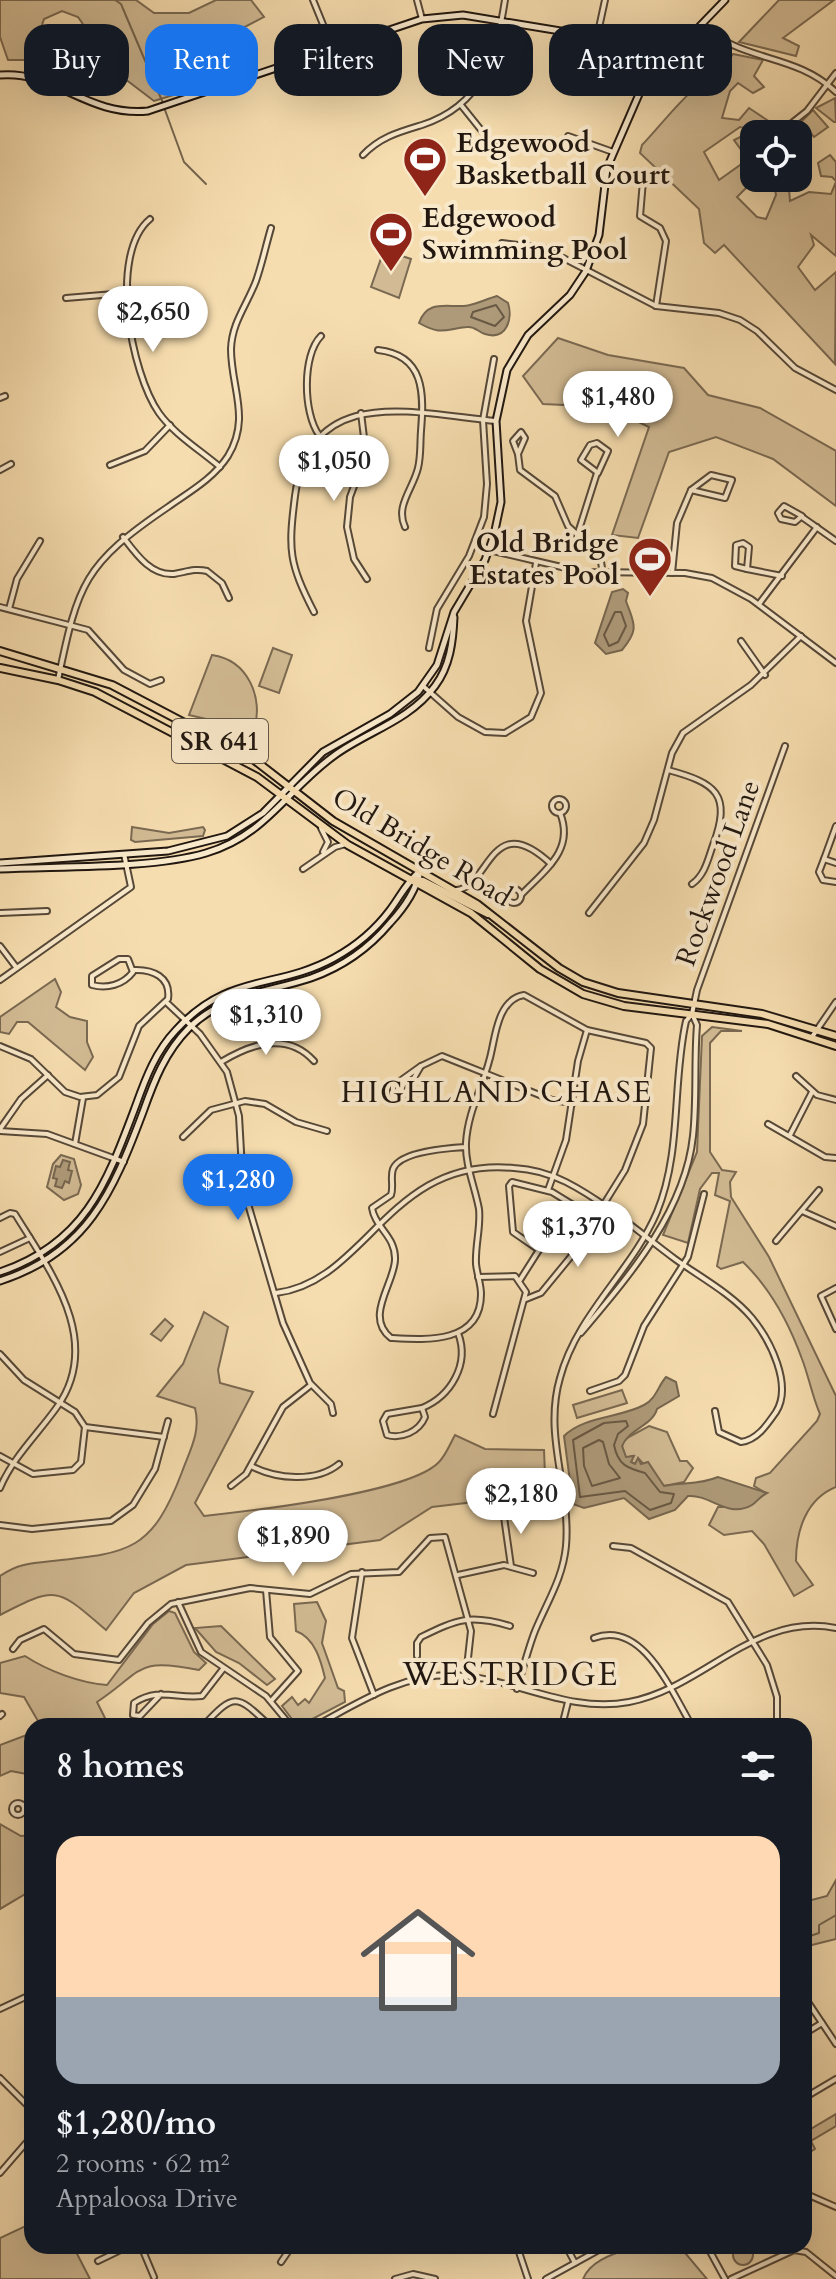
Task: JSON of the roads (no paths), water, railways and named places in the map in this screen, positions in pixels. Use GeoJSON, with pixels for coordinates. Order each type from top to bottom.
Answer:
{"type":"FeatureCollection","features":[{"type":"Feature","properties":{"kind":"main road","name":"Old Bridge Road"},"geometry":{"type":"LineString","coordinates":[[0,651],[60,667],[134,695],[253,759],[333,821],[471,913],[540,969],[579,992],[624,1006],[747,1020],[836,1046]]}},
{"type":"Feature","properties":{"kind":"main road","name":"Old Bridge Road"},"geometry":{"type":"LineString","coordinates":[[0,668],[58,680],[123,705],[282,794],[348,845],[416,878],[454,890],[495,916],[559,968],[583,982],[618,993],[762,1014],[836,1036]]}},
{"type":"Feature","properties":{"kind":"main road"},"geometry":{"type":"LineString","coordinates":[[416,878],[476,910],[495,916]]}},
{"type":"Feature","properties":{"kind":"street"},"geometry":{"type":"LineString","coordinates":[[313,0],[323,24]]}},
{"type":"Feature","properties":{"kind":"street"},"geometry":{"type":"LineString","coordinates":[[417,0],[422,19]]}},
{"type":"Feature","properties":{"kind":"street"},"geometry":{"type":"LineString","coordinates":[[363,155],[379,139],[441,117],[461,105],[482,83],[491,65],[505,0]]}},
{"type":"Feature","properties":{"kind":"street"},"geometry":{"type":"LineString","coordinates":[[600,24],[605,0]]}},
{"type":"Feature","properties":{"kind":"street"},"geometry":{"type":"LineString","coordinates":[[702,24],[725,0]]}},
{"type":"Feature","properties":{"kind":"street"},"geometry":{"type":"LineString","coordinates":[[402,26],[452,14],[549,29]]}},
{"type":"Feature","properties":{"kind":"street"},"geometry":{"type":"LineString","coordinates":[[732,46],[799,65],[836,92]]}},
{"type":"Feature","properties":{"kind":"street"},"geometry":{"type":"LineString","coordinates":[[0,75],[36,79],[107,109],[140,112],[167,107],[274,70]]}},
{"type":"Feature","properties":{"kind":"street"},"geometry":{"type":"LineString","coordinates":[[796,120],[807,111],[836,73]]}},
{"type":"Feature","properties":{"kind":"street"},"geometry":{"type":"LineString","coordinates":[[0,866],[168,851],[214,841],[250,823],[323,752],[390,714],[423,686],[442,654],[454,612],[489,550],[501,502],[496,421],[501,387],[518,351],[536,325],[570,295],[586,271],[599,235],[604,178],[638,96]]}},
{"type":"Feature","properties":{"kind":"street"},"geometry":{"type":"LineString","coordinates":[[461,105],[498,151]]}},
{"type":"Feature","properties":{"kind":"street"},"geometry":{"type":"LineString","coordinates":[[568,136],[613,152]]}},
{"type":"Feature","properties":{"kind":"street"},"geometry":{"type":"LineString","coordinates":[[643,181],[640,216],[660,228],[666,241],[656,306]]}},
{"type":"Feature","properties":{"kind":"street"},"geometry":{"type":"LineString","coordinates":[[150,219],[133,244],[126,293],[149,393],[170,425],[220,467]]}},
{"type":"Feature","properties":{"kind":"street"},"geometry":{"type":"LineString","coordinates":[[58,680],[69,625],[90,575],[123,537],[220,467],[233,446],[241,421],[231,352],[233,332],[256,280],[271,228]]}},
{"type":"Feature","properties":{"kind":"street"},"geometry":{"type":"LineString","coordinates":[[502,243],[544,248],[656,306],[719,313],[740,320],[757,331],[795,368],[836,390]]}},
{"type":"Feature","properties":{"kind":"street"},"geometry":{"type":"LineString","coordinates":[[66,298],[126,293]]}},
{"type":"Feature","properties":{"kind":"street"},"geometry":{"type":"LineString","coordinates":[[319,435],[306,403],[313,347],[321,336]]}},
{"type":"Feature","properties":{"kind":"street"},"geometry":{"type":"LineString","coordinates":[[378,350],[399,356],[416,371],[423,389],[419,467],[401,510],[405,527]]}},
{"type":"Feature","properties":{"kind":"street"},"geometry":{"type":"LineString","coordinates":[[429,648],[437,609],[469,556],[484,517],[487,495],[483,420],[494,359]]}},
{"type":"Feature","properties":{"kind":"street"},"geometry":{"type":"LineString","coordinates":[[314,612],[293,570],[289,549],[300,465],[319,435],[343,419],[361,413],[496,421]]}},
{"type":"Feature","properties":{"kind":"street"},"geometry":{"type":"LineString","coordinates":[[361,413],[366,454],[350,497],[347,527],[354,559],[367,579]]}},
{"type":"Feature","properties":{"kind":"street"},"geometry":{"type":"LineString","coordinates":[[110,465],[145,451],[170,425]]}},
{"type":"Feature","properties":{"kind":"street"},"geometry":{"type":"LineString","coordinates":[[518,454],[525,438],[521,432],[513,441],[520,470],[551,491],[577,536],[599,554],[603,574]]}},
{"type":"Feature","properties":{"kind":"street"},"geometry":{"type":"LineString","coordinates":[[577,536],[608,451],[605,446],[594,443],[581,462],[598,473]]}},
{"type":"Feature","properties":{"kind":"street"},"geometry":{"type":"LineString","coordinates":[[0,470],[11,464]]}},
{"type":"Feature","properties":{"kind":"street"},"geometry":{"type":"LineString","coordinates":[[672,573],[677,523],[691,490],[711,475],[733,482],[723,499],[691,490]]}},
{"type":"Feature","properties":{"kind":"street"},"geometry":{"type":"LineString","coordinates":[[802,516],[790,521],[781,519],[778,513],[785,505],[802,516],[836,541]]}},
{"type":"Feature","properties":{"kind":"street"},"geometry":{"type":"LineString","coordinates":[[759,604],[817,527]]}},
{"type":"Feature","properties":{"kind":"street"},"geometry":{"type":"LineString","coordinates":[[123,537],[143,561],[157,571],[169,574],[207,571],[222,583],[229,598]]}},
{"type":"Feature","properties":{"kind":"street"},"geometry":{"type":"LineString","coordinates":[[9,609],[17,579],[40,541]]}},
{"type":"Feature","properties":{"kind":"street"},"geometry":{"type":"LineString","coordinates":[[747,569],[749,547],[738,544],[733,564],[747,569],[782,576]]}},
{"type":"Feature","properties":{"kind":"street"},"geometry":{"type":"LineString","coordinates":[[489,550],[536,563],[603,574],[672,573],[714,579],[759,604],[836,663]]}},
{"type":"Feature","properties":{"kind":"street"},"geometry":{"type":"LineString","coordinates":[[423,686],[471,727],[485,732],[505,733],[531,717],[541,693],[526,621],[536,563]]}},
{"type":"Feature","properties":{"kind":"street"},"geometry":{"type":"LineString","coordinates":[[0,607],[94,634],[118,665],[132,676],[150,684],[161,680]]}},
{"type":"Feature","properties":{"kind":"street"},"geometry":{"type":"LineString","coordinates":[[0,866],[186,858],[217,849],[261,826],[335,755],[386,727],[430,692],[447,662],[454,612]]}},
{"type":"Feature","properties":{"kind":"street"},"geometry":{"type":"LineString","coordinates":[[589,913],[644,843],[675,745],[688,727],[765,675],[801,636]]}},
{"type":"Feature","properties":{"kind":"street"},"geometry":{"type":"LineString","coordinates":[[741,641],[765,675]]}},
{"type":"Feature","properties":{"kind":"street","name":"Rockwood Lane"},"geometry":{"type":"LineString","coordinates":[[692,1014],[693,1003],[785,746]]}},
{"type":"Feature","properties":{"kind":"street"},"geometry":{"type":"LineString","coordinates":[[668,770],[704,781],[721,803],[721,823],[703,873],[692,884]]}},
{"type":"Feature","properties":{"kind":"street"},"geometry":{"type":"LineString","coordinates":[[521,895],[551,864],[566,840],[560,813]]}},
{"type":"Feature","properties":{"kind":"street"},"geometry":{"type":"LineString","coordinates":[[320,825],[328,842],[321,856]]}},
{"type":"Feature","properties":{"kind":"street"},"geometry":{"type":"LineString","coordinates":[[836,826],[820,878],[836,882]]}},
{"type":"Feature","properties":{"kind":"street"},"geometry":{"type":"LineString","coordinates":[[303,869],[338,846],[348,845]]}},
{"type":"Feature","properties":{"kind":"street"},"geometry":{"type":"LineString","coordinates":[[477,904],[471,894],[472,884],[488,857],[511,845],[532,848],[551,864]]}},
{"type":"Feature","properties":{"kind":"street"},"geometry":{"type":"LineString","coordinates":[[0,980],[100,912],[131,887],[124,854]]}},
{"type":"Feature","properties":{"kind":"street"},"geometry":{"type":"LineString","coordinates":[[824,859],[836,863]]}},
{"type":"Feature","properties":{"kind":"street"},"geometry":{"type":"LineString","coordinates":[[0,1272],[40,1254],[84,1216],[106,1182],[152,1065],[186,1019],[239,986],[312,968],[341,954],[378,924],[416,878]]}},
{"type":"Feature","properties":{"kind":"street"},"geometry":{"type":"LineString","coordinates":[[0,1281],[44,1262],[95,1216],[124,1162],[157,1074],[172,1048],[192,1025],[234,998],[312,978],[347,961],[388,925],[416,878]]}},
{"type":"Feature","properties":{"kind":"street"},"geometry":{"type":"LineString","coordinates":[[454,890],[472,884]]}},
{"type":"Feature","properties":{"kind":"street"},"geometry":{"type":"LineString","coordinates":[[0,913],[47,911]]}},
{"type":"Feature","properties":{"kind":"street"},"geometry":{"type":"LineString","coordinates":[[0,946],[16,967]]}},
{"type":"Feature","properties":{"kind":"street"},"geometry":{"type":"LineString","coordinates":[[0,1046],[31,1059],[65,1092],[83,1098],[97,1095],[114,1084],[135,1031],[166,1002],[169,990],[163,978],[152,972],[133,970],[116,985],[96,987],[90,983],[92,976],[121,958],[130,961],[133,970]]}},
{"type":"Feature","properties":{"kind":"street"},"geometry":{"type":"LineString","coordinates":[[466,1147],[425,1151],[395,1166],[393,1192],[372,1208],[391,1237],[395,1252],[393,1272],[381,1300],[384,1332],[391,1338],[421,1340],[458,1333],[471,1324],[479,1310],[479,1218],[466,1147],[474,1098],[486,1075],[498,1019],[518,996],[524,995],[587,1030],[646,1043],[653,1051],[640,1136],[596,1219],[545,1289],[526,1299]]}},
{"type":"Feature","properties":{"kind":"street"},"geometry":{"type":"LineString","coordinates":[[166,1002],[192,1025],[221,1062],[237,1102],[243,1187],[286,1333],[311,1385],[331,1404],[333,1413]]}},
{"type":"Feature","properties":{"kind":"street"},"geometry":{"type":"LineString","coordinates":[[812,1037],[836,1002]]}},
{"type":"Feature","properties":{"kind":"street"},"geometry":{"type":"LineString","coordinates":[[517,1689],[536,1629],[558,1584],[564,1562],[566,1524],[554,1445],[554,1413],[560,1378],[577,1338],[643,1236],[663,1194],[676,1125],[683,1033],[692,1014]]}},
{"type":"Feature","properties":{"kind":"street"},"geometry":{"type":"LineString","coordinates":[[577,1338],[651,1242],[679,1189],[693,1138],[697,1025],[692,1014]]}},
{"type":"Feature","properties":{"kind":"street"},"geometry":{"type":"LineString","coordinates":[[548,1190],[573,1103],[578,1061],[587,1030]]}},
{"type":"Feature","properties":{"kind":"street"},"geometry":{"type":"LineString","coordinates":[[221,1062],[252,1046],[269,1043],[296,1046],[314,1061]]}},
{"type":"Feature","properties":{"kind":"street"},"geometry":{"type":"LineString","coordinates":[[421,1066],[403,1097],[393,1096],[393,1086],[421,1066],[439,1056],[552,1100],[573,1103]]}},
{"type":"Feature","properties":{"kind":"street"},"geometry":{"type":"LineString","coordinates":[[48,1075],[21,1099],[0,1130],[38,1133],[124,1162]]}},
{"type":"Feature","properties":{"kind":"street"},"geometry":{"type":"LineString","coordinates":[[796,1076],[812,1092],[836,1100]]}},
{"type":"Feature","properties":{"kind":"street"},"geometry":{"type":"LineString","coordinates":[[790,1135],[812,1092]]}},
{"type":"Feature","properties":{"kind":"street"},"geometry":{"type":"LineString","coordinates":[[75,1144],[83,1098]]}},
{"type":"Feature","properties":{"kind":"street"},"geometry":{"type":"LineString","coordinates":[[183,1137],[204,1115],[237,1102],[259,1102],[296,1122],[327,1131]]}},
{"type":"Feature","properties":{"kind":"street"},"geometry":{"type":"LineString","coordinates":[[768,1124],[825,1157],[836,1158]]}},
{"type":"Feature","properties":{"kind":"street"},"geometry":{"type":"LineString","coordinates":[[276,1293],[293,1290],[319,1276],[418,1191],[470,1170],[510,1167],[554,1177],[604,1206],[753,1320],[782,1379],[779,1407],[750,1440],[736,1442],[723,1436],[715,1425],[715,1411]]}},
{"type":"Feature","properties":{"kind":"street"},"geometry":{"type":"LineString","coordinates":[[520,1280],[539,1250],[513,1232],[509,1186],[515,1182],[548,1190],[596,1219]]}},
{"type":"Feature","properties":{"kind":"street"},"geometry":{"type":"LineString","coordinates":[[776,1241],[819,1190]]}},
{"type":"Feature","properties":{"kind":"street"},"geometry":{"type":"LineString","coordinates":[[590,1391],[623,1379],[644,1326],[684,1265],[704,1194]]}},
{"type":"Feature","properties":{"kind":"street"},"geometry":{"type":"LineString","coordinates":[[801,1210],[836,1226]]}},
{"type":"Feature","properties":{"kind":"street"},"geometry":{"type":"LineString","coordinates":[[0,1218],[13,1213],[30,1238],[67,1304],[75,1335],[72,1369],[60,1402],[13,1463],[0,1488]]}},
{"type":"Feature","properties":{"kind":"street"},"geometry":{"type":"LineString","coordinates":[[0,1252],[30,1238]]}},
{"type":"Feature","properties":{"kind":"street"},"geometry":{"type":"LineString","coordinates":[[478,1277],[510,1275],[520,1280],[526,1299],[493,1414]]}},
{"type":"Feature","properties":{"kind":"street"},"geometry":{"type":"LineString","coordinates":[[836,1288],[821,1296],[836,1329]]}},
{"type":"Feature","properties":{"kind":"street"},"geometry":{"type":"LineString","coordinates":[[422,1408],[425,1417],[419,1427],[400,1436],[387,1435],[383,1421],[387,1414],[422,1408],[442,1396],[456,1376],[462,1355],[458,1333]]}},
{"type":"Feature","properties":{"kind":"street"},"geometry":{"type":"LineString","coordinates":[[0,1354],[22,1378],[75,1412],[85,1427],[81,1462],[76,1469],[33,1474],[0,1456]]}},
{"type":"Feature","properties":{"kind":"street"},"geometry":{"type":"LineString","coordinates":[[231,1486],[242,1479],[251,1466],[283,1407],[311,1385]]}},
{"type":"Feature","properties":{"kind":"street"},"geometry":{"type":"LineString","coordinates":[[0,1525],[32,1529],[111,1521],[136,1500],[155,1469],[168,1421]]}},
{"type":"Feature","properties":{"kind":"street"},"geometry":{"type":"LineString","coordinates":[[85,1427],[164,1437]]}},
{"type":"Feature","properties":{"kind":"street"},"geometry":{"type":"LineString","coordinates":[[251,1466],[276,1476],[292,1477],[326,1472],[339,1464]]}},
{"type":"Feature","properties":{"kind":"street"},"geometry":{"type":"LineString","coordinates":[[511,1566],[504,1517],[536,1508]]}},
{"type":"Feature","properties":{"kind":"street"},"geometry":{"type":"LineString","coordinates":[[13,1649],[20,1640],[44,1629],[74,1654],[119,1660],[165,1606],[240,1589],[310,1594],[362,1572],[399,1572],[430,1538],[445,1537],[458,1575],[472,1638],[466,1676]]}},
{"type":"Feature","properties":{"kind":"street"},"geometry":{"type":"LineString","coordinates":[[613,1546],[625,1546],[711,1590],[734,1610],[754,1639],[774,1685],[776,1718]]}},
{"type":"Feature","properties":{"kind":"street"},"geometry":{"type":"LineString","coordinates":[[458,1575],[511,1566],[533,1573]]}},
{"type":"Feature","properties":{"kind":"street"},"geometry":{"type":"LineString","coordinates":[[362,1572],[352,1638],[374,1695]]}},
{"type":"Feature","properties":{"kind":"street"},"geometry":{"type":"LineString","coordinates":[[266,1589],[270,1637],[298,1671],[271,1701]]}},
{"type":"Feature","properties":{"kind":"street"},"geometry":{"type":"LineString","coordinates":[[178,1602],[197,1645],[223,1669],[271,1701],[285,1718]]}},
{"type":"Feature","properties":{"kind":"street"},"geometry":{"type":"LineString","coordinates":[[417,1656],[417,1643],[421,1637],[466,1619],[483,1618],[510,1626]]}},
{"type":"Feature","properties":{"kind":"street"},"geometry":{"type":"LineString","coordinates":[[330,1718],[374,1695],[420,1678],[466,1676],[568,1702],[626,1703],[669,1688],[754,1639],[791,1626],[836,1628]]}},
{"type":"Feature","properties":{"kind":"street"},"geometry":{"type":"LineString","coordinates":[[594,1638],[602,1635],[637,1643],[649,1654],[687,1718]]}},
{"type":"Feature","properties":{"kind":"street"},"geometry":{"type":"LineString","coordinates":[[161,1694],[140,1716],[133,1715],[136,1701],[152,1694],[161,1694],[202,1696],[223,1669]]}},
{"type":"Feature","properties":{"kind":"street"},"geometry":{"type":"LineString","coordinates":[[211,1718],[226,1702],[234,1699],[245,1702],[262,1718]]}},
{"type":"Feature","properties":{"kind":"street"},"geometry":{"type":"LineString","coordinates":[[564,1718],[568,1702]]}},
{"type":"Feature","properties":{"kind":"street"},"geometry":{"type":"LineString","coordinates":[[0,2009],[24,1998]]}},
{"type":"Feature","properties":{"kind":"street"},"geometry":{"type":"LineString","coordinates":[[812,2007],[836,2044]]}},
{"type":"Feature","properties":{"kind":"street"},"geometry":{"type":"LineString","coordinates":[[812,2029],[823,2023]]}},
{"type":"Feature","properties":{"kind":"street"},"geometry":{"type":"LineString","coordinates":[[0,2078],[24,2102]]}},
{"type":"Feature","properties":{"kind":"street"},"geometry":{"type":"LineString","coordinates":[[812,2093],[836,2079]]}},
{"type":"Feature","properties":{"kind":"street"},"geometry":{"type":"LineString","coordinates":[[0,2173],[24,2145]]}},
{"type":"Feature","properties":{"kind":"street"},"geometry":{"type":"LineString","coordinates":[[812,2196],[836,2207]]}},
{"type":"Feature","properties":{"kind":"street"},"geometry":{"type":"LineString","coordinates":[[98,2261],[112,2254]]}},
{"type":"Feature","properties":{"kind":"street"},"geometry":{"type":"LineString","coordinates":[[144,2254],[154,2277]]}},
{"type":"Feature","properties":{"kind":"street"},"geometry":{"type":"LineString","coordinates":[[281,2262],[286,2254]]}},
{"type":"Feature","properties":{"kind":"street"},"geometry":{"type":"LineString","coordinates":[[520,2254],[528,2279]]}},
{"type":"Feature","properties":{"kind":"street"},"geometry":{"type":"LineString","coordinates":[[570,2254],[575,2263]]}},
{"type":"Feature","properties":{"kind":"street"},"geometry":{"type":"LineString","coordinates":[[546,2279],[591,2254]]}},
{"type":"Feature","properties":{"kind":"street"},"geometry":{"type":"LineString","coordinates":[[712,2254],[728,2279],[785,2254]]}},
{"type":"Feature","properties":{"kind":"street"},"geometry":{"type":"LineString","coordinates":[[808,2254],[836,2276]]}},
{"type":"Feature","properties":{"kind":"street"},"geometry":{"type":"LineString","coordinates":[[395,2279],[413,2274],[435,2279]]}},
{"type":"Feature","properties":{"kind":"water"},"geometry":{"type":"Polygon","coordinates":[[[497,296],[508,303],[510,315],[507,327],[499,334],[485,334],[470,327],[438,331],[419,323],[432,308],[468,305],[497,296]]]}},
{"type":"Feature","properties":{"kind":"water"},"geometry":{"type":"Polygon","coordinates":[[[623,589],[628,593],[626,601],[633,631],[622,650],[606,654],[595,643],[612,592],[623,589]]]}},
{"type":"Feature","properties":{"kind":"water"},"geometry":{"type":"Polygon","coordinates":[[[63,1160],[70,1162],[68,1170],[72,1171],[69,1183],[65,1181],[62,1188],[55,1186],[57,1179],[53,1178],[56,1166],[60,1167],[63,1160]]]}},
{"type":"Feature","properties":{"kind":"water"},"geometry":{"type":"Polygon","coordinates":[[[666,1377],[676,1382],[679,1396],[657,1409],[651,1419],[625,1440],[622,1446],[626,1457],[634,1456],[631,1462],[635,1464],[638,1458],[641,1464],[648,1462],[664,1486],[718,1477],[767,1493],[743,1509],[727,1508],[688,1496],[675,1510],[649,1519],[624,1498],[584,1508],[573,1504],[564,1436],[592,1421],[644,1405],[666,1377]]]}},
{"type":"Feature","properties":{"kind":"waterway"},"geometry":{"type":"LineString","coordinates":[[115,0],[121,4],[163,103]]}},
{"type":"Feature","properties":{"kind":"waterway"},"geometry":{"type":"LineString","coordinates":[[165,110],[184,162],[206,184]]}},
{"type":"Feature","properties":{"kind":"waterway"},"geometry":{"type":"LineString","coordinates":[[812,1935],[819,1933],[819,1925],[836,1915]]}},
{"type":"Feature","properties":{"kind":"place","name":"Edgewood Basketball Court"},"geometry":{"type":"Point","coordinates":[425,198]}},
{"type":"Feature","properties":{"kind":"place","name":"Edgewood Swimming Pool"},"geometry":{"type":"Point","coordinates":[391,273]}},
{"type":"Feature","properties":{"kind":"place","name":"Old Bridge Estates Pool"},"geometry":{"type":"Point","coordinates":[650,598]}},
{"type":"Feature","properties":{"kind":"district","name":"HIGHLAND CHASE"},"geometry":{"type":"Point","coordinates":[497,1092]}},
{"type":"Feature","properties":{"kind":"district","name":"WESTRIDGE"},"geometry":{"type":"Point","coordinates":[511,1675]}}]}
